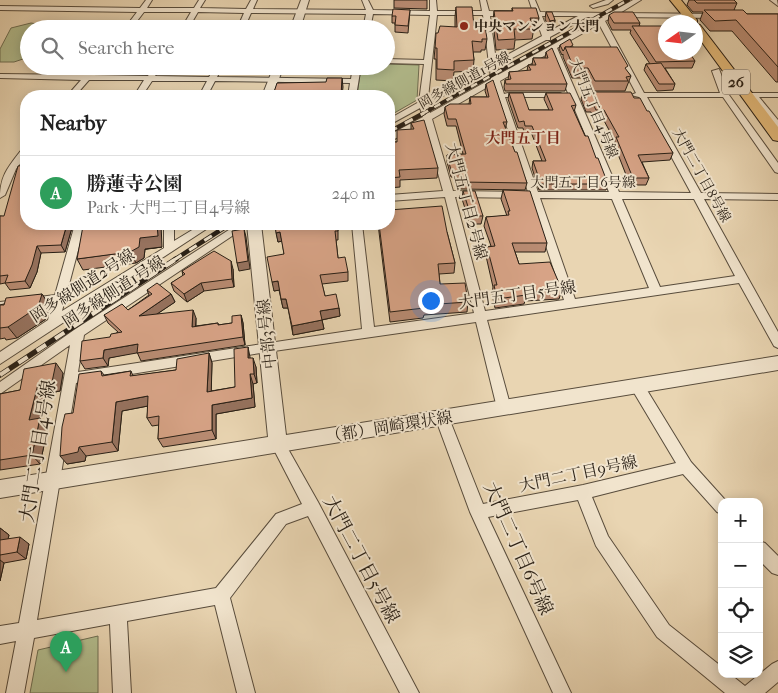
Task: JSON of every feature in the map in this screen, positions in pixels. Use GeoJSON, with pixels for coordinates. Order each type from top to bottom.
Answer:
{"type":"FeatureCollection","features":[{"type":"Feature","properties":{"kind":"main road","name":"26"},"geometry":{"type":"LineString","coordinates":[[703,40],[722,72],[778,154]]}},
{"type":"Feature","properties":{"kind":"main road","name":"26"},"geometry":{"type":"LineString","coordinates":[[703,52],[778,138]]}},
{"type":"Feature","properties":{"kind":"street"},"geometry":{"type":"LineString","coordinates":[[37,8],[45,0]]}},
{"type":"Feature","properties":{"kind":"street"},"geometry":{"type":"LineString","coordinates":[[90,9],[96,0]]}},
{"type":"Feature","properties":{"kind":"street"},"geometry":{"type":"LineString","coordinates":[[135,20],[149,0]]}},
{"type":"Feature","properties":{"kind":"street"},"geometry":{"type":"LineString","coordinates":[[190,20],[202,0]]}},
{"type":"Feature","properties":{"kind":"street"},"geometry":{"type":"LineString","coordinates":[[245,20],[254,0]]}},
{"type":"Feature","properties":{"kind":"street"},"geometry":{"type":"LineString","coordinates":[[298,20],[305,0]]}},
{"type":"Feature","properties":{"kind":"street"},"geometry":{"type":"LineString","coordinates":[[365,0],[370,12],[368,20]]}},
{"type":"Feature","properties":{"kind":"street","name":"大門五丁目2号線"},"geometry":{"type":"LineString","coordinates":[[434,0],[423,103],[449,194],[504,408]]}},
{"type":"Feature","properties":{"kind":"street"},"geometry":{"type":"LineString","coordinates":[[483,0],[495,79],[571,303]]}},
{"type":"Feature","properties":{"kind":"street"},"geometry":{"type":"LineString","coordinates":[[532,0],[547,38]]}},
{"type":"Feature","properties":{"kind":"street"},"geometry":{"type":"LineString","coordinates":[[592,3],[606,4],[610,0]]}},
{"type":"Feature","properties":{"kind":"street","name":"岡多線側道1号線"},"geometry":{"type":"LineString","coordinates":[[395,136],[554,47],[599,18],[611,15],[638,0]]}},
{"type":"Feature","properties":{"kind":"street"},"geometry":{"type":"LineString","coordinates":[[773,0],[778,4]]}},
{"type":"Feature","properties":{"kind":"street","name":"大門二丁目8号線"},"geometry":{"type":"LineString","coordinates":[[592,3],[778,343]]}},
{"type":"Feature","properties":{"kind":"street"},"geometry":{"type":"LineString","coordinates":[[0,8],[537,14],[586,15],[599,18]]}},
{"type":"Feature","properties":{"kind":"street"},"geometry":{"type":"LineString","coordinates":[[611,15],[673,12]]}},
{"type":"Feature","properties":{"kind":"street"},"geometry":{"type":"LineString","coordinates":[[395,119],[547,38],[586,15]]}},
{"type":"Feature","properties":{"kind":"street"},"geometry":{"type":"LineString","coordinates":[[703,20],[724,16]]}},
{"type":"Feature","properties":{"kind":"street","name":"大門五丁目4号線"},"geometry":{"type":"LineString","coordinates":[[554,47],[579,95],[615,196],[656,291]]}},
{"type":"Feature","properties":{"kind":"street"},"geometry":{"type":"LineString","coordinates":[[395,61],[428,62]]}},
{"type":"Feature","properties":{"kind":"street"},"geometry":{"type":"LineString","coordinates":[[722,72],[753,95],[778,126]]}},
{"type":"Feature","properties":{"kind":"street"},"geometry":{"type":"LineString","coordinates":[[722,72],[725,96],[778,170]]}},
{"type":"Feature","properties":{"kind":"street"},"geometry":{"type":"LineString","coordinates":[[76,90],[89,75]]}},
{"type":"Feature","properties":{"kind":"street"},"geometry":{"type":"LineString","coordinates":[[142,90],[151,75]]}},
{"type":"Feature","properties":{"kind":"street"},"geometry":{"type":"LineString","coordinates":[[206,90],[214,75]]}},
{"type":"Feature","properties":{"kind":"street"},"geometry":{"type":"LineString","coordinates":[[270,90],[276,75]]}},
{"type":"Feature","properties":{"kind":"street"},"geometry":{"type":"LineString","coordinates":[[352,90],[355,75]]}},
{"type":"Feature","properties":{"kind":"street"},"geometry":{"type":"LineString","coordinates":[[0,76],[353,81]]}},
{"type":"Feature","properties":{"kind":"street"},"geometry":{"type":"LineString","coordinates":[[500,95],[579,95]]}},
{"type":"Feature","properties":{"kind":"street"},"geometry":{"type":"LineString","coordinates":[[623,95],[725,96]]}},
{"type":"Feature","properties":{"kind":"street"},"geometry":{"type":"LineString","coordinates":[[753,95],[778,95]]}},
{"type":"Feature","properties":{"kind":"street"},"geometry":{"type":"LineString","coordinates":[[0,194],[11,168],[20,157]]}},
{"type":"Feature","properties":{"kind":"street"},"geometry":{"type":"LineString","coordinates":[[0,170],[20,167]]}},
{"type":"Feature","properties":{"kind":"street","name":"大門五丁目6号線"},"geometry":{"type":"LineString","coordinates":[[395,198],[449,194],[778,197]]}},
{"type":"Feature","properties":{"kind":"street"},"geometry":{"type":"LineString","coordinates":[[53,323],[78,230]]}},
{"type":"Feature","properties":{"kind":"street"},"geometry":{"type":"LineString","coordinates":[[169,230],[169,249]]}},
{"type":"Feature","properties":{"kind":"street","name":"岡多線側道2号線"},"geometry":{"type":"LineString","coordinates":[[0,359],[199,230]]}},
{"type":"Feature","properties":{"kind":"street","name":"岡多線側道1号線"},"geometry":{"type":"LineString","coordinates":[[0,389],[78,333],[236,230]]}},
{"type":"Feature","properties":{"kind":"street","name":"中部3号線"},"geometry":{"type":"LineString","coordinates":[[255,230],[278,444]]}},
{"type":"Feature","properties":{"kind":"street"},"geometry":{"type":"LineString","coordinates":[[358,230],[368,332]]}},
{"type":"Feature","properties":{"kind":"street","name":"大門五丁目5号線"},"geometry":{"type":"LineString","coordinates":[[70,379],[267,347],[742,278]]}},
{"type":"Feature","properties":{"kind":"street"},"geometry":{"type":"LineString","coordinates":[[0,306],[60,299]]}},
{"type":"Feature","properties":{"kind":"street","name":"大門二丁目4号線"},"geometry":{"type":"LineString","coordinates":[[15,693],[54,481],[78,333]]}},
{"type":"Feature","properties":{"kind":"street","name":"（都）岡崎環状線"},"geometry":{"type":"LineString","coordinates":[[0,489],[778,364]]}},
{"type":"Feature","properties":{"kind":"street"},"geometry":{"type":"LineString","coordinates":[[637,386],[686,467],[718,503]]}},
{"type":"Feature","properties":{"kind":"street","name":"大門二丁目6号線"},"geometry":{"type":"LineString","coordinates":[[442,418],[478,512],[562,693]]}},
{"type":"Feature","properties":{"kind":"street","name":"大門二丁目5号線"},"geometry":{"type":"LineString","coordinates":[[278,444],[410,693]]}},
{"type":"Feature","properties":{"kind":"street","name":"大門二丁目9号線"},"geometry":{"type":"LineString","coordinates":[[478,512],[583,492],[686,467]]}},
{"type":"Feature","properties":{"kind":"street"},"geometry":{"type":"LineString","coordinates":[[583,492],[602,541],[663,631],[739,693]]}},
{"type":"Feature","properties":{"kind":"street"},"geometry":{"type":"LineString","coordinates":[[0,635],[221,596],[281,519],[312,507]]}},
{"type":"Feature","properties":{"kind":"street"},"geometry":{"type":"LineString","coordinates":[[763,553],[778,567]]}},
{"type":"Feature","properties":{"kind":"street"},"geometry":{"type":"LineString","coordinates":[[221,596],[246,693]]}},
{"type":"Feature","properties":{"kind":"street"},"geometry":{"type":"LineString","coordinates":[[118,614],[122,693]]}},
{"type":"Feature","properties":{"kind":"street"},"geometry":{"type":"LineString","coordinates":[[752,693],[778,670]]}},
{"type":"Feature","properties":{"kind":"green space"},"geometry":{"type":"Polygon","coordinates":[[[20,26],[20,60],[0,62],[0,49],[11,28],[20,26]]]}},
{"type":"Feature","properties":{"kind":"green space"},"geometry":{"type":"Polygon","coordinates":[[[395,64],[419,65],[417,100],[395,113],[395,90],[358,90],[360,75],[395,75],[395,64]]]}},
{"type":"Feature","properties":{"kind":"green space"},"geometry":{"type":"Polygon","coordinates":[[[98,636],[98,693],[30,693],[38,650],[98,636]]]}},
{"type":"Feature","properties":{"kind":"building"},"geometry":{"type":"Polygon","coordinates":[[[694,0],[734,0],[737,3],[697,3],[694,0]]]}},
{"type":"Feature","properties":{"kind":"building"},"geometry":{"type":"Polygon","coordinates":[[[456,7],[472,7],[474,26],[485,26],[487,39],[482,39],[482,42],[472,41],[474,60],[454,61],[454,70],[437,69],[436,33],[438,33],[440,26],[457,27],[456,7]]]}},
{"type":"Feature","properties":{"kind":"building"},"geometry":{"type":"Polygon","coordinates":[[[512,8],[536,8],[539,18],[530,18],[534,29],[514,29],[515,39],[498,40],[494,11],[513,11],[512,8]]]}},
{"type":"Feature","properties":{"kind":"building"},"geometry":{"type":"Polygon","coordinates":[[[393,9],[410,10],[408,26],[395,25],[396,16],[392,16],[393,9]]]}},
{"type":"Feature","properties":{"kind":"building"},"geometry":{"type":"Polygon","coordinates":[[[704,10],[743,10],[747,14],[778,14],[778,67],[736,20],[715,21],[704,10]]]}},
{"type":"Feature","properties":{"kind":"building"},"geometry":{"type":"Polygon","coordinates":[[[546,12],[552,12],[555,20],[550,21],[546,12]]]}},
{"type":"Feature","properties":{"kind":"building"},"geometry":{"type":"Polygon","coordinates":[[[614,12],[633,12],[640,23],[614,23],[609,15],[614,12]]]}},
{"type":"Feature","properties":{"kind":"building"},"geometry":{"type":"Polygon","coordinates":[[[632,26],[658,26],[658,60],[695,61],[656,62],[632,26]]]}},
{"type":"Feature","properties":{"kind":"building"},"geometry":{"type":"Polygon","coordinates":[[[570,39],[573,45],[565,47],[563,51],[560,45],[570,39]]]}},
{"type":"Feature","properties":{"kind":"building"},"geometry":{"type":"Polygon","coordinates":[[[565,47],[617,47],[628,66],[625,68],[631,76],[626,77],[628,81],[595,81],[588,68],[574,68],[565,47]]]}},
{"type":"Feature","properties":{"kind":"building"},"geometry":{"type":"Polygon","coordinates":[[[552,48],[567,84],[506,84],[505,80],[511,79],[509,72],[531,70],[528,65],[536,65],[533,58],[548,58],[546,52],[552,48]]]}},
{"type":"Feature","properties":{"kind":"building"},"geometry":{"type":"Polygon","coordinates":[[[661,63],[675,84],[659,84],[646,64],[661,63]]]}},
{"type":"Feature","properties":{"kind":"building"},"geometry":{"type":"Polygon","coordinates":[[[327,78],[342,78],[341,90],[275,90],[277,83],[326,82],[327,78]]]}},
{"type":"Feature","properties":{"kind":"building"},"geometry":{"type":"Polygon","coordinates":[[[493,80],[507,122],[503,122],[515,152],[517,152],[527,183],[461,182],[458,171],[451,170],[447,155],[466,154],[456,119],[448,119],[445,107],[450,104],[471,104],[470,97],[489,97],[486,84],[493,80]]]}},
{"type":"Feature","properties":{"kind":"building"},"geometry":{"type":"Polygon","coordinates":[[[583,92],[631,92],[634,98],[640,98],[673,153],[638,155],[649,178],[633,178],[616,137],[619,137],[604,110],[596,110],[593,104],[588,104],[583,92]]]}},
{"type":"Feature","properties":{"kind":"building"},"geometry":{"type":"Polygon","coordinates":[[[509,93],[523,93],[529,110],[553,110],[546,93],[570,93],[576,105],[571,106],[585,136],[588,136],[608,184],[541,184],[533,161],[546,161],[532,126],[525,126],[524,121],[519,122],[509,93]]]}},
{"type":"Feature","properties":{"kind":"building"},"geometry":{"type":"Polygon","coordinates":[[[424,120],[438,168],[399,170],[400,177],[395,177],[397,130],[414,129],[411,123],[424,120]]]}},
{"type":"Feature","properties":{"kind":"building"},"geometry":{"type":"Polygon","coordinates":[[[18,166],[20,166],[20,230],[65,230],[61,245],[37,246],[25,281],[5,283],[8,275],[0,276],[0,216],[4,216],[18,166]]]}},
{"type":"Feature","properties":{"kind":"building"},"geometry":{"type":"Polygon","coordinates":[[[503,190],[530,191],[547,243],[512,243],[519,264],[550,262],[562,290],[525,292],[526,295],[497,299],[494,285],[497,285],[487,247],[495,246],[486,217],[509,215],[508,211],[510,211],[503,190]]]}},
{"type":"Feature","properties":{"kind":"building"},"geometry":{"type":"Polygon","coordinates":[[[463,191],[475,191],[483,216],[471,216],[463,191]]]}},
{"type":"Feature","properties":{"kind":"building"},"geometry":{"type":"Polygon","coordinates":[[[442,206],[455,263],[438,264],[440,284],[465,283],[468,302],[424,305],[424,308],[390,312],[380,230],[395,230],[395,210],[442,206]]]}},
{"type":"Feature","properties":{"kind":"building"},"geometry":{"type":"Polygon","coordinates":[[[82,230],[158,230],[158,236],[140,238],[139,247],[130,252],[77,259],[82,230]]]}},
{"type":"Feature","properties":{"kind":"building"},"geometry":{"type":"Polygon","coordinates":[[[244,230],[248,261],[237,263],[232,231],[244,230]]]}},
{"type":"Feature","properties":{"kind":"building"},"geometry":{"type":"Polygon","coordinates":[[[276,230],[338,230],[335,231],[338,258],[345,257],[348,272],[320,275],[325,296],[336,294],[339,308],[320,311],[322,320],[292,326],[286,299],[281,299],[278,281],[272,282],[267,257],[284,254],[280,232],[276,233],[276,230]]]}},
{"type":"Feature","properties":{"kind":"building"},"geometry":{"type":"Polygon","coordinates":[[[214,251],[231,261],[232,279],[201,283],[184,294],[171,283],[185,274],[182,271],[214,251]]]}},
{"type":"Feature","properties":{"kind":"building"},"geometry":{"type":"Polygon","coordinates":[[[157,283],[171,294],[139,316],[193,310],[192,327],[232,323],[232,316],[241,315],[243,337],[137,353],[138,344],[104,350],[103,358],[80,361],[82,341],[110,337],[111,334],[122,332],[104,315],[122,304],[128,310],[152,294],[147,290],[157,283]]]}},
{"type":"Feature","properties":{"kind":"building"},"geometry":{"type":"Polygon","coordinates":[[[42,294],[38,307],[8,327],[0,328],[0,305],[4,305],[6,298],[42,294]]]}},
{"type":"Feature","properties":{"kind":"building"},"geometry":{"type":"Polygon","coordinates":[[[248,347],[248,358],[253,358],[254,374],[250,374],[252,398],[212,405],[212,430],[158,439],[159,416],[147,418],[148,396],[116,402],[112,442],[79,447],[78,452],[60,456],[65,414],[73,413],[79,374],[101,371],[102,376],[131,371],[130,376],[176,370],[177,359],[209,353],[207,392],[235,387],[234,349],[248,347]]]}},
{"type":"Feature","properties":{"kind":"building"},"geometry":{"type":"Polygon","coordinates":[[[56,363],[52,382],[38,384],[29,420],[40,418],[32,455],[0,460],[0,394],[20,390],[24,369],[56,363]]]}},
{"type":"Feature","properties":{"kind":"building"},"geometry":{"type":"Polygon","coordinates":[[[20,537],[17,552],[0,555],[0,540],[20,537]]]}},
{"type":"Feature","properties":{"kind":"railway"},"geometry":{"type":"LineString","coordinates":[[422,114],[628,0]]}},
{"type":"Feature","properties":{"kind":"railway"},"geometry":{"type":"LineString","coordinates":[[395,129],[424,113]]}},
{"type":"Feature","properties":{"kind":"railway"},"geometry":{"type":"LineString","coordinates":[[174,260],[221,230]]}},
{"type":"Feature","properties":{"kind":"railway"},"geometry":{"type":"LineString","coordinates":[[0,375],[176,259]]}},
{"type":"Feature","properties":{"kind":"place","name":"中央マンション大門"},"geometry":{"type":"Point","coordinates":[464,26]}},
{"type":"Feature","properties":{"kind":"place","name":"勝蓮寺公園"},"geometry":{"type":"Point","coordinates":[66,672]}},
{"type":"Feature","properties":{"kind":"district","name":"大門五丁目"},"geometry":{"type":"Point","coordinates":[523,138]}}]}
